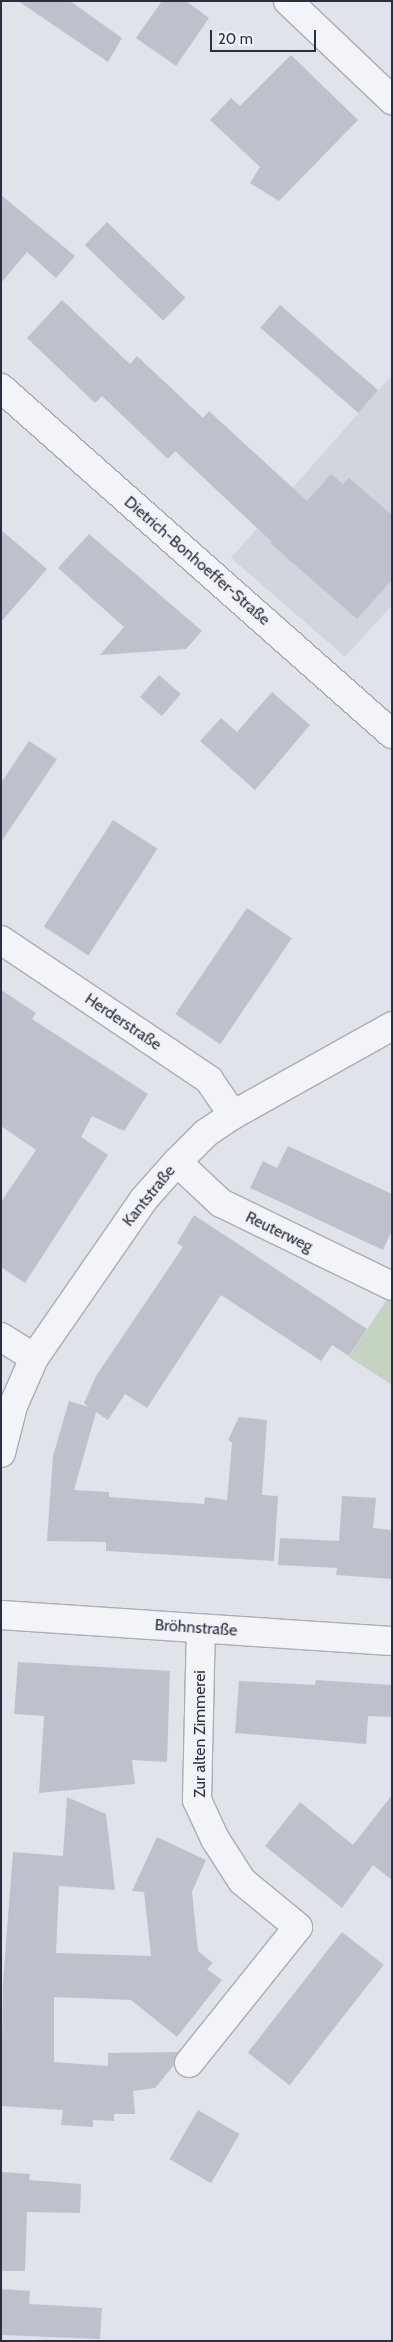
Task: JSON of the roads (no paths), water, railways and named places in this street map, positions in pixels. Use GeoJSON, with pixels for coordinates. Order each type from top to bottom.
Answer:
{"type":"FeatureCollection","features":[{"type":"Feature","properties":{"kind":"street"},"geometry":{"type":"LineString","coordinates":[[288,1],[392,100]]}},
{"type":"Feature","properties":{"kind":"street","name":"Dietrich-Bonhoeffer-Straße"},"geometry":{"type":"LineString","coordinates":[[1,388],[392,734]]}},
{"type":"Feature","properties":{"kind":"street","name":"Herderstraße"},"geometry":{"type":"LineString","coordinates":[[1,940],[209,1080],[233,1115]]}},
{"type":"Feature","properties":{"kind":"street","name":"Kantstraße"},"geometry":{"type":"LineString","coordinates":[[1,1453],[14,1406],[34,1358],[144,1198],[206,1134],[233,1115],[392,1026]]}},
{"type":"Feature","properties":{"kind":"street","name":"Reuterweg"},"geometry":{"type":"LineString","coordinates":[[177,1162],[222,1203],[392,1286]]}},
{"type":"Feature","properties":{"kind":"street"},"geometry":{"type":"LineString","coordinates":[[1,1337],[34,1358]]}},
{"type":"Feature","properties":{"kind":"street","name":"Bröhnstraße"},"geometry":{"type":"LineString","coordinates":[[1,1615],[392,1641]]}},
{"type":"Feature","properties":{"kind":"street","name":"Zur alten Zimmerei"},"geometry":{"type":"LineString","coordinates":[[189,2063],[298,1927],[242,1881],[215,1839],[197,1800],[201,1629]]}}]}
